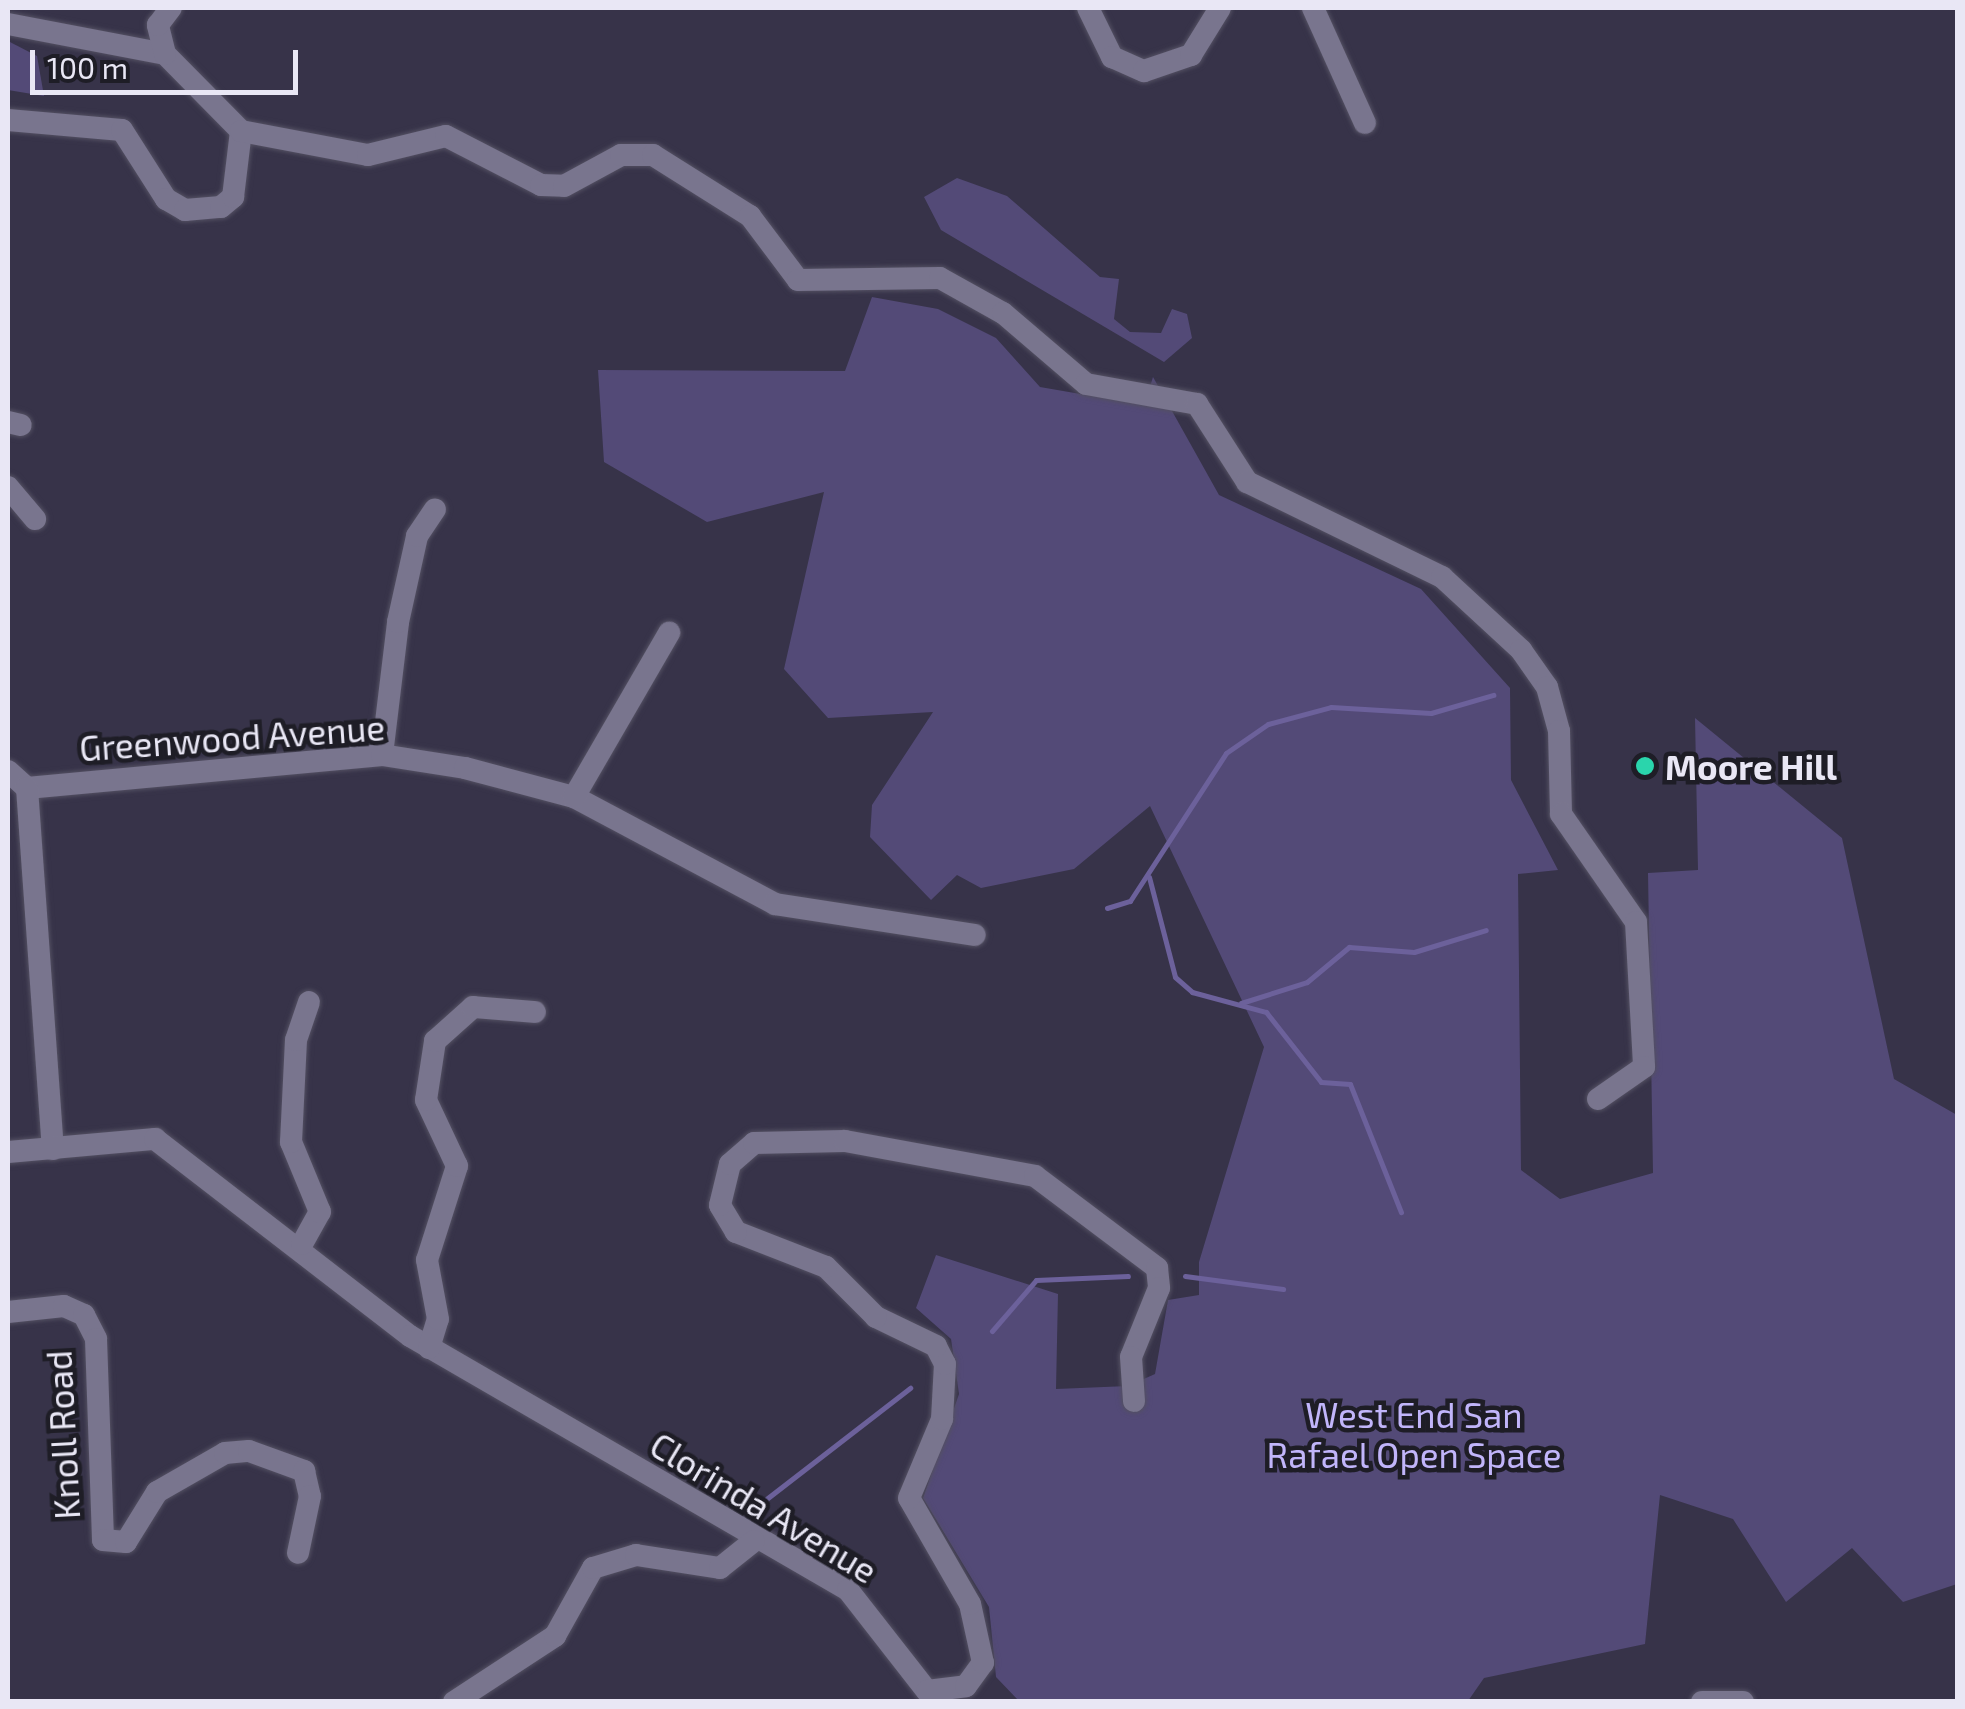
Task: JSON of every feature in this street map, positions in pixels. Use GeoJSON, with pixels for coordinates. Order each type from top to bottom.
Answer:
{"type":"FeatureCollection","features":[{"type":"Feature","properties":{"kind":"street"},"geometry":{"type":"LineString","coordinates":[[171,8],[158,25],[165,54],[241,131],[368,155],[446,136],[541,184],[564,186],[621,155],[653,155],[750,216],[798,280],[940,278],[1003,313],[1086,384],[1197,404],[1214,418],[1246,482],[1442,577],[1522,650],[1546,687],[1559,731],[1561,814],[1636,922],[1644,1068],[1598,1100]]}},
{"type":"Feature","properties":{"kind":"street"},"geometry":{"type":"LineString","coordinates":[[1088,8],[1112,57],[1144,71],[1191,55],[1220,8]]}},
{"type":"Feature","properties":{"kind":"street"},"geometry":{"type":"LineString","coordinates":[[1313,8],[1364,123]]}},
{"type":"Feature","properties":{"kind":"street"},"geometry":{"type":"LineString","coordinates":[[8,24],[165,54]]}},
{"type":"Feature","properties":{"kind":"street"},"geometry":{"type":"LineString","coordinates":[[8,120],[122,130],[166,199],[203,212],[233,197],[241,131]]}},
{"type":"Feature","properties":{"kind":"street"},"geometry":{"type":"LineString","coordinates":[[8,487],[35,519]]}},
{"type":"Feature","properties":{"kind":"street"},"geometry":{"type":"LineString","coordinates":[[382,755],[402,605],[417,536],[436,510]]}},
{"type":"Feature","properties":{"kind":"street"},"geometry":{"type":"LineString","coordinates":[[574,797],[669,633]]}},
{"type":"Feature","properties":{"kind":"street","name":"Greenwood Avenue"},"geometry":{"type":"LineString","coordinates":[[27,788],[382,755],[574,797],[776,904],[975,935]]}},
{"type":"Feature","properties":{"kind":"street"},"geometry":{"type":"LineString","coordinates":[[8,771],[27,788],[53,1149]]}},
{"type":"Feature","properties":{"kind":"street"},"geometry":{"type":"LineString","coordinates":[[302,1244],[320,1212],[291,1142],[296,1040],[309,1002]]}},
{"type":"Feature","properties":{"kind":"street"},"geometry":{"type":"LineString","coordinates":[[429,1348],[438,1320],[426,1260],[456,1166],[424,1088],[435,1041],[473,1007],[535,1012]]}},
{"type":"Feature","properties":{"kind":"street","name":"Clorinda Avenue"},"geometry":{"type":"LineString","coordinates":[[8,1152],[155,1139],[302,1244],[429,1348],[862,1601],[916,1684],[957,1690],[978,1675],[983,1651],[970,1604],[909,1498],[942,1419],[946,1364],[936,1346],[876,1317],[826,1267],[756,1243],[726,1220],[720,1186],[754,1142],[845,1141],[1035,1176],[1157,1268],[1160,1288],[1131,1357],[1134,1402]]}},
{"type":"Feature","properties":{"kind":"street","name":"Knoll Road"},"geometry":{"type":"LineString","coordinates":[[8,1312],[64,1306],[84,1315],[96,1339],[103,1540],[126,1542],[157,1492],[225,1453],[249,1451],[304,1471],[310,1496],[298,1554]]}},
{"type":"Feature","properties":{"kind":"street"},"geometry":{"type":"LineString","coordinates":[[454,1702],[555,1636],[593,1568],[636,1555],[720,1568],[754,1540]]}},
{"type":"Feature","properties":{"kind":"street"},"geometry":{"type":"LineString","coordinates":[[1702,1702],[1742,1702]]}},
{"type":"Feature","properties":{"kind":"green space"},"geometry":{"type":"Polygon","coordinates":[[[8,41],[37,56],[44,96],[8,90],[8,41]]]}},
{"type":"Feature","properties":{"kind":"green space"},"geometry":{"type":"Polygon","coordinates":[[[957,178],[1007,196],[1100,277],[1119,279],[1114,319],[1130,332],[1161,333],[1172,309],[1187,314],[1192,338],[1164,362],[941,230],[924,197],[957,178]]]}},
{"type":"Feature","properties":{"kind":"green space","name":"West End San Rafael Open Space"},"geometry":{"type":"Polygon","coordinates":[[[872,297],[938,309],[996,338],[1040,387],[1144,405],[1153,377],[1219,495],[1421,589],[1510,688],[1511,780],[1558,870],[1518,874],[1521,1170],[1560,1199],[1653,1173],[1648,873],[1698,870],[1695,718],[1842,838],[1894,1079],[1957,1115],[1957,1584],[1903,1602],[1852,1548],[1786,1602],[1733,1519],[1660,1495],[1645,1644],[1484,1678],[1468,1701],[1019,1701],[996,1677],[989,1607],[923,1498],[959,1394],[951,1339],[916,1308],[936,1255],[1058,1294],[1056,1389],[1128,1386],[1155,1374],[1168,1300],[1199,1295],[1199,1262],[1264,1047],[1150,806],[1074,869],[981,888],[957,875],[931,900],[870,837],[872,805],[933,712],[828,718],[784,669],[824,492],[707,522],[604,462],[598,370],[845,371],[872,297]]]}},
{"type":"Feature","properties":{"kind":"waterway"},"geometry":{"type":"LineString","coordinates":[[1107,908],[1130,901],[1226,753],[1268,724],[1331,707],[1431,713],[1493,695]]}},
{"type":"Feature","properties":{"kind":"waterway"},"geometry":{"type":"LineString","coordinates":[[1149,877],[1175,977],[1192,992],[1266,1012],[1321,1082],[1350,1084],[1401,1212]]}},
{"type":"Feature","properties":{"kind":"waterway"},"geometry":{"type":"LineString","coordinates":[[1241,1003],[1307,982],[1349,947],[1414,952],[1486,930]]}},
{"type":"Feature","properties":{"kind":"waterway"},"geometry":{"type":"LineString","coordinates":[[992,1331],[1036,1280],[1128,1276]]}},
{"type":"Feature","properties":{"kind":"waterway"},"geometry":{"type":"LineString","coordinates":[[1185,1276],[1283,1289]]}},
{"type":"Feature","properties":{"kind":"waterway"},"geometry":{"type":"LineString","coordinates":[[756,1507],[910,1388]]}},
{"type":"Feature","properties":{"kind":"place","name":"Moore Hill"},"geometry":{"type":"Point","coordinates":[1645,766]}}]}
